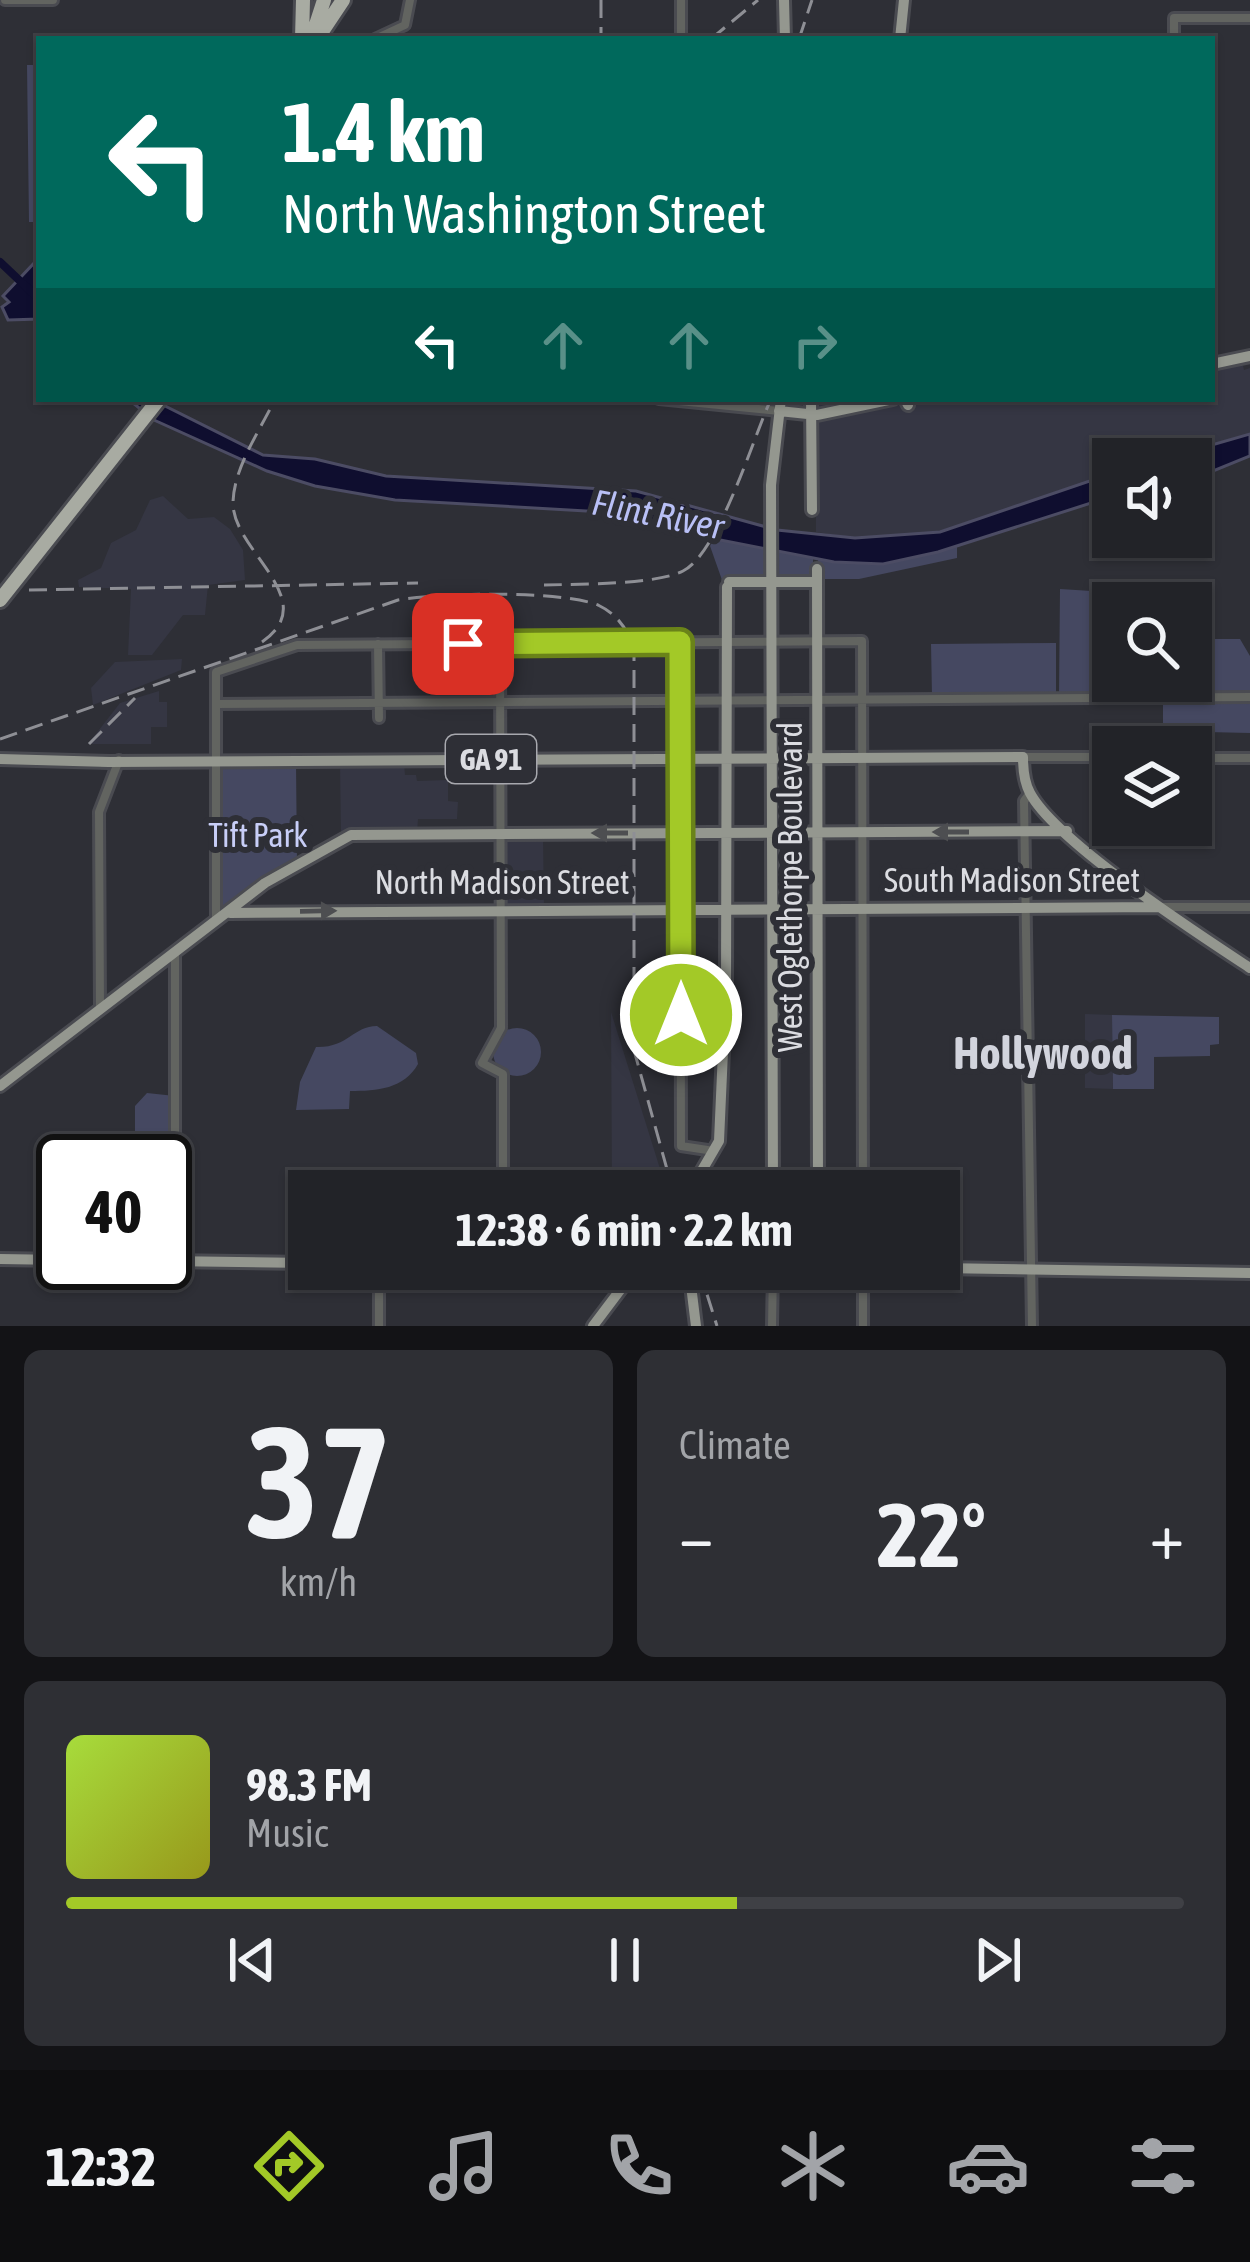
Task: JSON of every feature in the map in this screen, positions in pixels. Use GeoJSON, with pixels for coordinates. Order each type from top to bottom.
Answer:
{"type":"FeatureCollection","features":[{"type":"Feature","properties":{"kind":"highway"},"geometry":{"type":"LineString","coordinates":[[303,0],[309,36]]}},
{"type":"Feature","properties":{"kind":"highway"},"geometry":{"type":"LineString","coordinates":[[310,36],[321,0]]}},
{"type":"Feature","properties":{"kind":"highway"},"geometry":{"type":"LineString","coordinates":[[312,36],[343,0]]}},
{"type":"Feature","properties":{"kind":"highway"},"geometry":{"type":"LineString","coordinates":[[8,590],[154,402]]}},
{"type":"Feature","properties":{"kind":"main road"},"geometry":{"type":"LineString","coordinates":[[784,0],[785,36]]}},
{"type":"Feature","properties":{"kind":"main road"},"geometry":{"type":"LineString","coordinates":[[903,36],[906,0]]}},
{"type":"Feature","properties":{"kind":"main road"},"geometry":{"type":"LineString","coordinates":[[1215,363],[1250,356]]}},
{"type":"Feature","properties":{"kind":"main road"},"geometry":{"type":"LineString","coordinates":[[773,1170],[771,498],[780,405],[864,402]]}},
{"type":"Feature","properties":{"kind":"main road"},"geometry":{"type":"LineString","coordinates":[[858,416],[873,402]]}},
{"type":"Feature","properties":{"kind":"main road"},"geometry":{"type":"LineString","coordinates":[[814,407],[813,473],[814,510],[808,450],[814,407]]}},
{"type":"Feature","properties":{"kind":"main road"},"geometry":{"type":"LineString","coordinates":[[808,450],[813,473]]}},
{"type":"Feature","properties":{"kind":"main road","name":"West Oglethorpe Boulevard"},"geometry":{"type":"LineString","coordinates":[[771,577],[816,573],[818,1170]]}},
{"type":"Feature","properties":{"kind":"main road"},"geometry":{"type":"LineString","coordinates":[[703,1170],[715,1152],[725,907],[726,588],[771,577]]}},
{"type":"Feature","properties":{"kind":"main road"},"geometry":{"type":"LineString","coordinates":[[1023,757],[1030,793],[1067,831],[1161,907],[1250,968]]}},
{"type":"Feature","properties":{"kind":"main road","name":"GA 91"},"geometry":{"type":"LineString","coordinates":[[0,759],[1023,757]]}},
{"type":"Feature","properties":{"kind":"main road"},"geometry":{"type":"LineString","coordinates":[[0,1085],[270,879],[351,835],[1067,831]]}},
{"type":"Feature","properties":{"kind":"main road","name":"North Madison Street"},"geometry":{"type":"LineString","coordinates":[[216,920],[231,912],[772,907]]}},
{"type":"Feature","properties":{"kind":"main road","name":"South Madison Street"},"geometry":{"type":"LineString","coordinates":[[772,907],[1161,907]]}},
{"type":"Feature","properties":{"kind":"main road"},"geometry":{"type":"LineString","coordinates":[[0,1259],[36,1260]]}},
{"type":"Feature","properties":{"kind":"main road"},"geometry":{"type":"LineString","coordinates":[[192,1262],[288,1264]]}},
{"type":"Feature","properties":{"kind":"main road"},"geometry":{"type":"LineString","coordinates":[[960,1268],[1250,1273]]}},
{"type":"Feature","properties":{"kind":"main road"},"geometry":{"type":"LineString","coordinates":[[593,1326],[620,1290]]}},
{"type":"Feature","properties":{"kind":"main road"},"geometry":{"type":"LineString","coordinates":[[693,1290],[696,1326]]}},
{"type":"Feature","properties":{"kind":"street"},"geometry":{"type":"LineString","coordinates":[[5,0],[53,0]]}},
{"type":"Feature","properties":{"kind":"street"},"geometry":{"type":"LineString","coordinates":[[382,36],[406,25],[410,0]]}},
{"type":"Feature","properties":{"kind":"street"},"geometry":{"type":"LineString","coordinates":[[681,0],[681,36]]}},
{"type":"Feature","properties":{"kind":"street"},"geometry":{"type":"LineString","coordinates":[[1174,36],[1174,18],[1250,18]]}},
{"type":"Feature","properties":{"kind":"street"},"geometry":{"type":"LineString","coordinates":[[720,402],[780,405]]}},
{"type":"Feature","properties":{"kind":"street"},"geometry":{"type":"LineString","coordinates":[[216,920],[216,672],[294,645],[862,641],[863,1170]]}},
{"type":"Feature","properties":{"kind":"street"},"geometry":{"type":"LineString","coordinates":[[680,642],[681,1146],[715,1152]]}},
{"type":"Feature","properties":{"kind":"street"},"geometry":{"type":"LineString","coordinates":[[378,644],[379,718]]}},
{"type":"Feature","properties":{"kind":"street"},"geometry":{"type":"LineString","coordinates":[[500,644],[501,1028],[482,1063],[503,1074],[503,1170]]}},
{"type":"Feature","properties":{"kind":"street"},"geometry":{"type":"LineString","coordinates":[[216,704],[1250,698]]}},
{"type":"Feature","properties":{"kind":"street"},"geometry":{"type":"LineString","coordinates":[[1023,757],[1092,757]]}},
{"type":"Feature","properties":{"kind":"street"},"geometry":{"type":"LineString","coordinates":[[1212,758],[1250,758]]}},
{"type":"Feature","properties":{"kind":"street"},"geometry":{"type":"LineString","coordinates":[[100,1009],[99,812],[115,762]]}},
{"type":"Feature","properties":{"kind":"street"},"geometry":{"type":"LineString","coordinates":[[1030,793],[1024,800],[1024,831],[1032,1326]]}},
{"type":"Feature","properties":{"kind":"street","name":"South Madison Street"},"geometry":{"type":"LineString","coordinates":[[1161,907],[1250,908]]}},
{"type":"Feature","properties":{"kind":"street"},"geometry":{"type":"LineString","coordinates":[[172,1134],[175,952]]}},
{"type":"Feature","properties":{"kind":"street"},"geometry":{"type":"LineString","coordinates":[[379,1290],[379,1326]]}},
{"type":"Feature","properties":{"kind":"street"},"geometry":{"type":"LineString","coordinates":[[772,1326],[773,1290]]}},
{"type":"Feature","properties":{"kind":"street"},"geometry":{"type":"LineString","coordinates":[[863,1290],[863,1326]]}},
{"type":"Feature","properties":{"kind":"shaded area"},"geometry":{"type":"Polygon","coordinates":[[[1242,361],[1244,370],[1250,368],[1250,434],[1226,444],[1212,447],[1212,438],[1092,438],[1092,480],[940,532],[855,538],[816,532],[816,402],[1215,402],[1215,366],[1242,361]]]}},
{"type":"Feature","properties":{"kind":"shaded area"},"geometry":{"type":"Polygon","coordinates":[[[163,496],[188,519],[214,517],[230,529],[243,550],[245,580],[208,585],[205,615],[183,615],[152,655],[128,655],[131,589],[79,587],[78,580],[101,568],[111,543],[136,530],[150,500],[163,496]]]}},
{"type":"Feature","properties":{"kind":"shaded area"},"geometry":{"type":"Polygon","coordinates":[[[182,659],[181,670],[93,705],[91,688],[115,662],[182,659]]]}},
{"type":"Feature","properties":{"kind":"shaded area"},"geometry":{"type":"Polygon","coordinates":[[[159,691],[159,702],[167,702],[167,727],[151,727],[151,744],[88,744],[120,703],[159,691]]]}},
{"type":"Feature","properties":{"kind":"shaded area"},"geometry":{"type":"Polygon","coordinates":[[[404,763],[405,775],[416,775],[417,781],[448,780],[448,801],[458,802],[457,819],[418,819],[417,833],[341,833],[340,764],[404,763]]]}},
{"type":"Feature","properties":{"kind":"shaded area"},"geometry":{"type":"Polygon","coordinates":[[[500,834],[543,834],[544,908],[501,908],[500,834]]]}},
{"type":"Feature","properties":{"kind":"shaded area"},"geometry":{"type":"Polygon","coordinates":[[[611,1012],[660,1170],[612,1170],[611,1012]]]}},
{"type":"Feature","properties":{"kind":"shaded area"},"geometry":{"type":"Polygon","coordinates":[[[1085,1014],[1112,1015],[1113,1089],[1085,1088],[1085,1014]]]}},
{"type":"Feature","properties":{"kind":"green space"},"geometry":{"type":"Polygon","coordinates":[[[27,65],[36,65],[36,222],[29,222],[27,65]]]}},
{"type":"Feature","properties":{"kind":"green space"},"geometry":{"type":"Polygon","coordinates":[[[714,538],[806,553],[813,556],[813,579],[722,580],[710,546],[714,538]]]}},
{"type":"Feature","properties":{"kind":"green space"},"geometry":{"type":"Polygon","coordinates":[[[957,547],[957,558],[859,579],[819,579],[818,558],[883,564],[957,547]]]}},
{"type":"Feature","properties":{"kind":"green space"},"geometry":{"type":"Polygon","coordinates":[[[1060,589],[1092,591],[1092,695],[1059,695],[1060,589]]]}},
{"type":"Feature","properties":{"kind":"green space"},"geometry":{"type":"Polygon","coordinates":[[[1212,639],[1240,639],[1250,656],[1250,695],[1212,695],[1212,639]]]}},
{"type":"Feature","properties":{"kind":"green space"},"geometry":{"type":"Polygon","coordinates":[[[1056,643],[1056,696],[932,696],[931,644],[1056,643]]]}},
{"type":"Feature","properties":{"kind":"green space"},"geometry":{"type":"Polygon","coordinates":[[[1250,700],[1250,733],[1212,732],[1212,726],[1163,726],[1163,702],[1250,700]]]}},
{"type":"Feature","properties":{"kind":"green space","name":"Tift Park"},"geometry":{"type":"Polygon","coordinates":[[[296,763],[297,863],[220,908],[218,764],[296,763]]]}},
{"type":"Feature","properties":{"kind":"green space"},"geometry":{"type":"Polygon","coordinates":[[[1112,1015],[1219,1017],[1219,1044],[1210,1045],[1210,1056],[1154,1057],[1154,1089],[1113,1089],[1112,1015]]]}},
{"type":"Feature","properties":{"kind":"green space"},"geometry":{"type":"Polygon","coordinates":[[[377,1026],[416,1053],[418,1064],[412,1072],[389,1087],[350,1091],[349,1109],[296,1110],[300,1082],[316,1047],[336,1044],[377,1026]]]}},
{"type":"Feature","properties":{"kind":"green space"},"geometry":{"type":"Polygon","coordinates":[[[517,1028],[534,1035],[541,1052],[534,1069],[517,1076],[500,1069],[493,1052],[500,1035],[517,1028]]]}},
{"type":"Feature","properties":{"kind":"green space"},"geometry":{"type":"Polygon","coordinates":[[[147,1093],[175,1096],[175,1132],[135,1134],[135,1106],[147,1093]]]}},
{"type":"Feature","properties":{"kind":"water"},"geometry":{"type":"Polygon","coordinates":[[[36,261],[36,319],[8,320],[2,307],[9,302],[3,296],[36,261]]]}},
{"type":"Feature","properties":{"kind":"water"},"geometry":{"type":"Polygon","coordinates":[[[132,402],[157,402],[263,455],[315,459],[386,476],[636,491],[777,530],[855,538],[940,532],[1092,480],[1092,503],[938,552],[883,564],[834,562],[705,537],[621,513],[395,500],[315,486],[267,471],[154,420],[132,402]]]}},
{"type":"Feature","properties":{"kind":"water"},"geometry":{"type":"Polygon","coordinates":[[[1250,434],[1250,456],[1212,471],[1212,445],[1250,434]]]}},
{"type":"Feature","properties":{"kind":"waterway","name":"Flint River"},"geometry":{"type":"LineString","coordinates":[[0,262],[36,296]]}},
{"type":"Feature","properties":{"kind":"railway"},"geometry":{"type":"LineString","coordinates":[[601,0],[601,36]]}},
{"type":"Feature","properties":{"kind":"railway"},"geometry":{"type":"LineString","coordinates":[[715,36],[758,0]]}},
{"type":"Feature","properties":{"kind":"railway"},"geometry":{"type":"LineString","coordinates":[[800,36],[812,0]]}},
{"type":"Feature","properties":{"kind":"railway"},"geometry":{"type":"LineString","coordinates":[[262,642],[278,626],[283,609],[280,593],[237,522],[233,504],[242,463],[273,402]]}},
{"type":"Feature","properties":{"kind":"railway"},"geometry":{"type":"LineString","coordinates":[[544,585],[616,583],[683,571],[696,560],[722,519],[770,402]]}},
{"type":"Feature","properties":{"kind":"railway"},"geometry":{"type":"LineString","coordinates":[[29,590],[418,583]]}},
{"type":"Feature","properties":{"kind":"railway"},"geometry":{"type":"LineString","coordinates":[[0,739],[398,600],[529,595],[580,600],[605,609],[627,633],[634,657],[634,1050],[667,1170]]}},
{"type":"Feature","properties":{"kind":"railway"},"geometry":{"type":"LineString","coordinates":[[89,744],[135,698]]}},
{"type":"Feature","properties":{"kind":"railway"},"geometry":{"type":"LineString","coordinates":[[706,1290],[717,1326]]}},
{"type":"Feature","properties":{"kind":"district","name":"Hollywood"},"geometry":{"type":"Point","coordinates":[1043,1053]}},
{"type":"Feature","properties":{"kind":"route"},"geometry":{"type":"LineString","coordinates":[[463,644],[680,642],[681,1015]]}}]}
